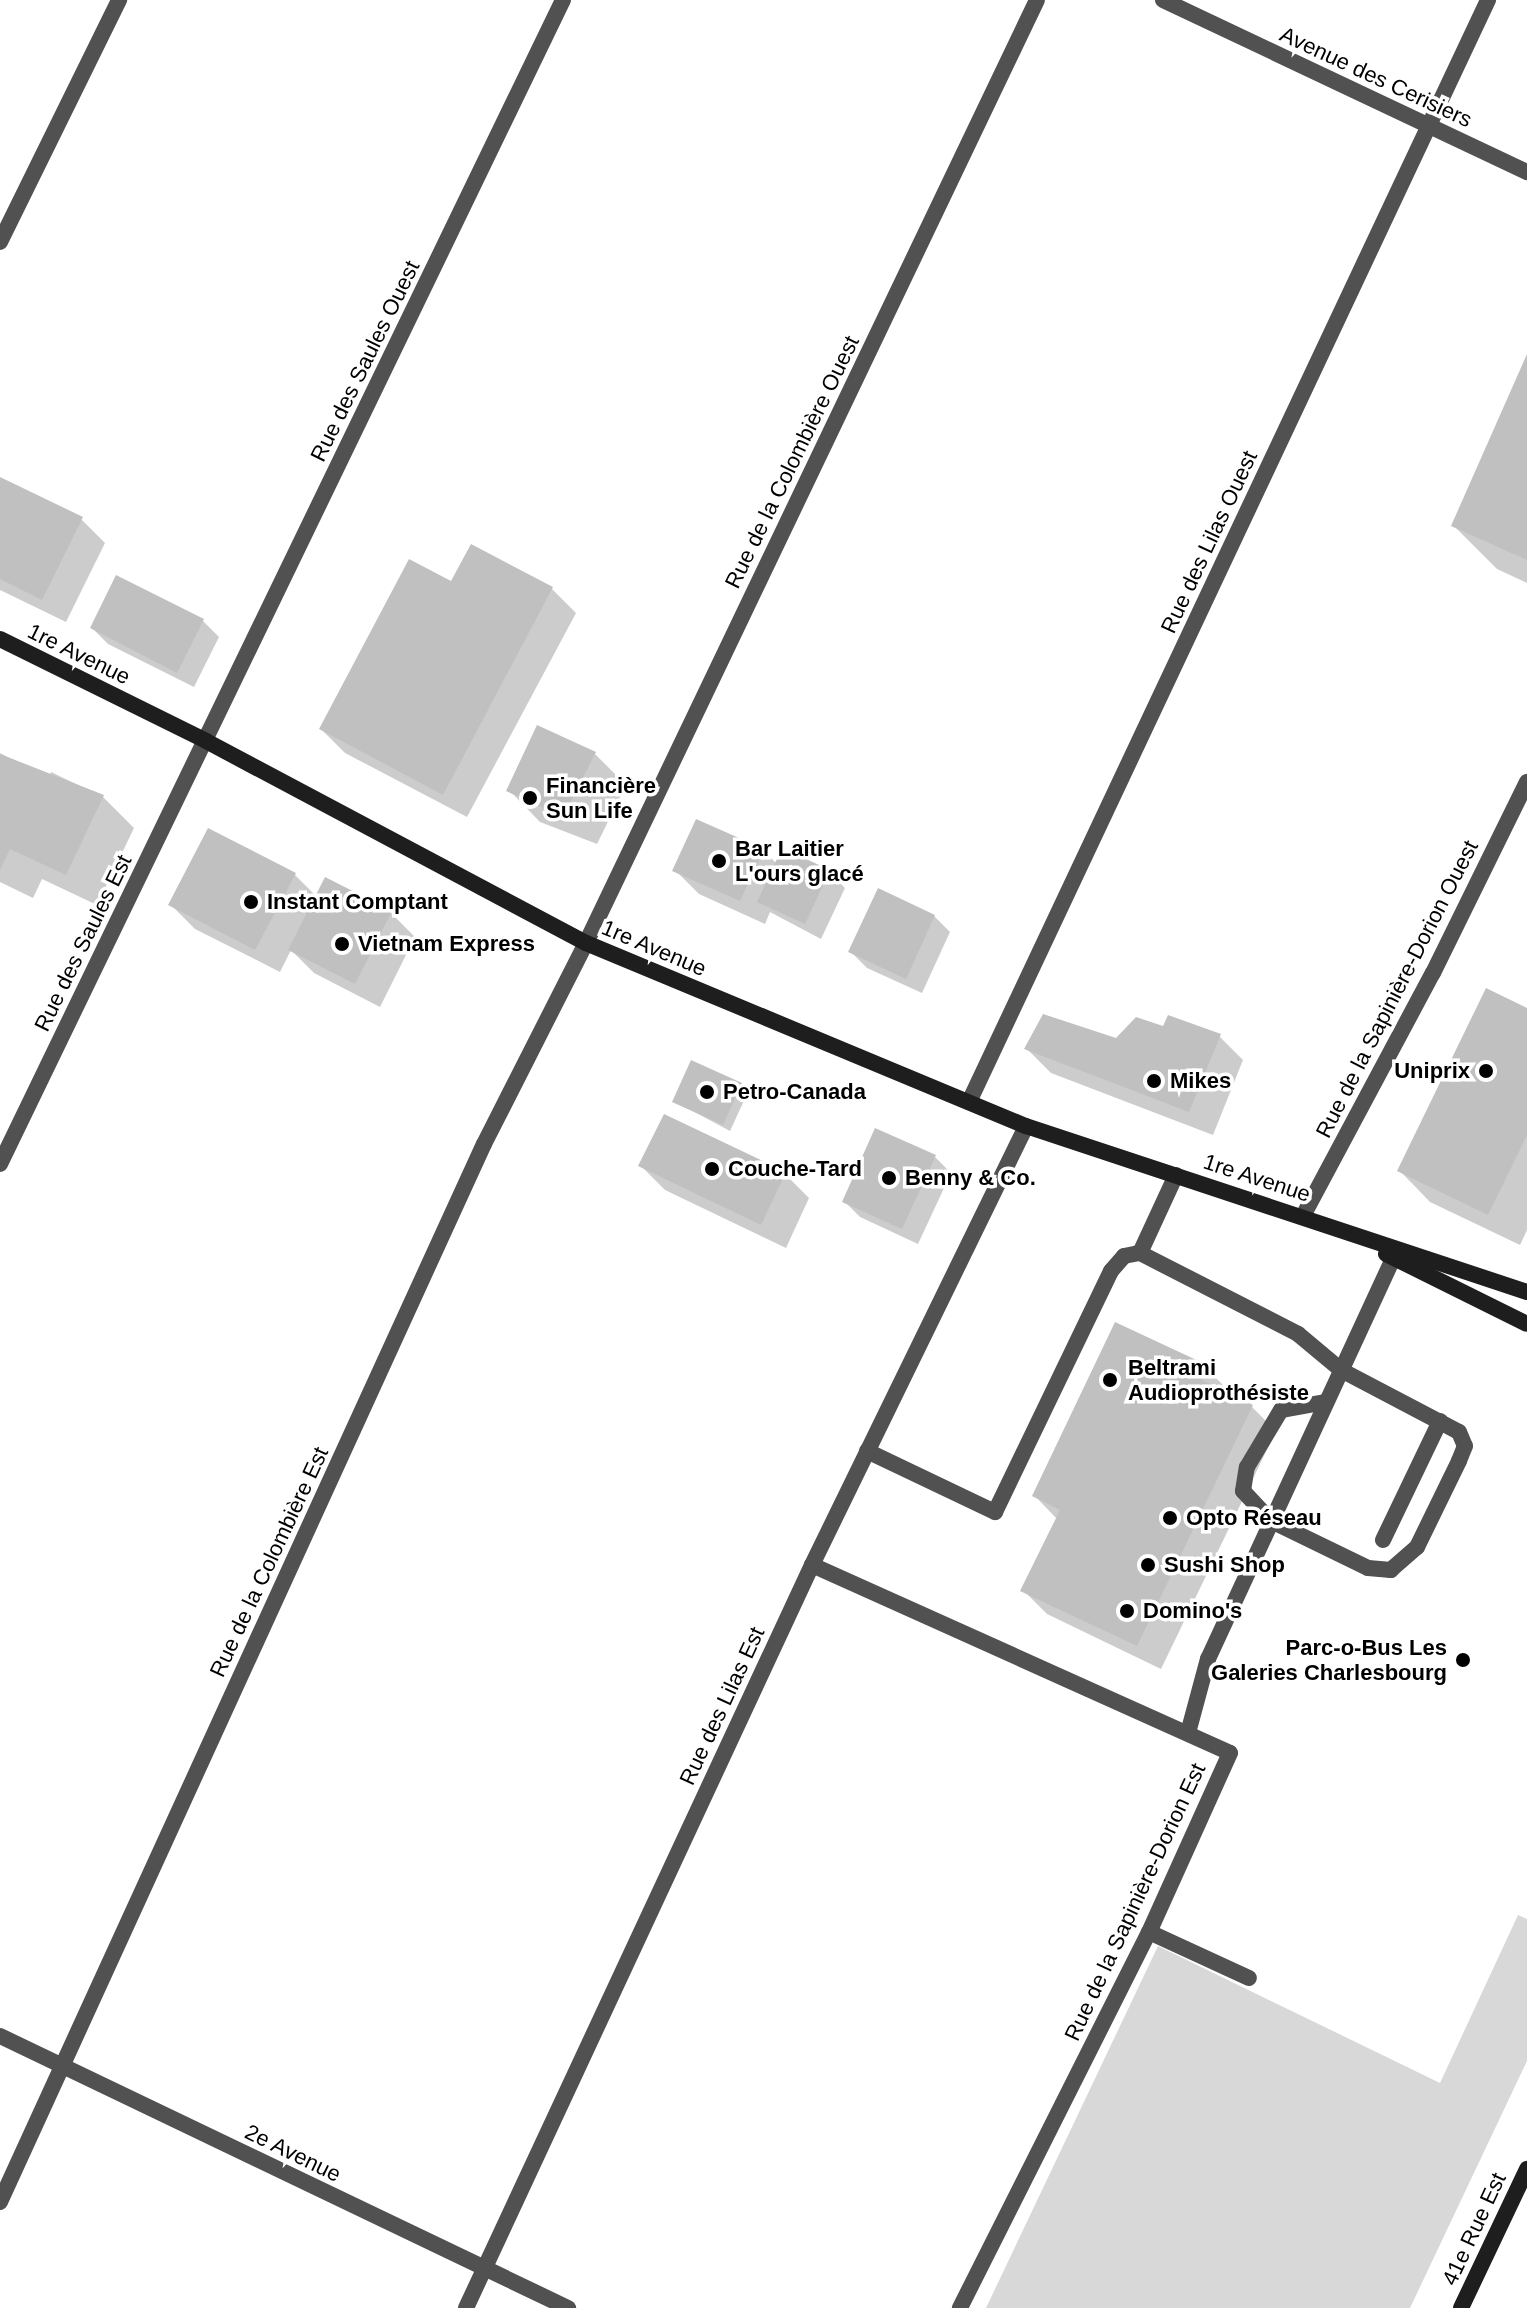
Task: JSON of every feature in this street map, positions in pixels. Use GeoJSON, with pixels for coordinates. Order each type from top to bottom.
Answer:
{"type":"FeatureCollection","features":[{"type":"Feature","properties":{"kind":"street"},"geometry":{"type":"LineString","coordinates":[[0,242],[119,0]]}},
{"type":"Feature","properties":{"kind":"street","name":"Rue des Saules Ouest"},"geometry":{"type":"LineString","coordinates":[[206,741],[563,0]]}},
{"type":"Feature","properties":{"kind":"street","name":"Rue de la Colombière Ouest"},"geometry":{"type":"LineString","coordinates":[[586,943],[1037,0]]}},
{"type":"Feature","properties":{"kind":"street","name":"Avenue des Cerisiers"},"geometry":{"type":"LineString","coordinates":[[1163,0],[1527,172]]}},
{"type":"Feature","properties":{"kind":"street","name":"Rue des Lilas Ouest"},"geometry":{"type":"LineString","coordinates":[[969,1102],[1431,127],[1488,0]]}},
{"type":"Feature","properties":{"kind":"street","name":"1re Avenue"},"geometry":{"type":"LineString","coordinates":[[0,639],[206,741],[586,943],[1026,1126],[1324,1222],[1527,1292]]}},
{"type":"Feature","properties":{"kind":"street","name":"Rue des Saules Est"},"geometry":{"type":"LineString","coordinates":[[0,1164],[206,741]]}},
{"type":"Feature","properties":{"kind":"street","name":"Rue de la Sapinière-Dorion Ouest"},"geometry":{"type":"LineString","coordinates":[[1303,1216],[1433,973],[1527,782]]}},
{"type":"Feature","properties":{"kind":"street","name":"Rue de la Colombière Est"},"geometry":{"type":"LineString","coordinates":[[0,2202],[484,1144],[586,943]]}},
{"type":"Feature","properties":{"kind":"street","name":"Rue des Lilas Est"},"geometry":{"type":"LineString","coordinates":[[466,2308],[812,1565],[1026,1126]]}},
{"type":"Feature","properties":{"kind":"street"},"geometry":{"type":"LineString","coordinates":[[1140,1253],[1176,1175]]}},
{"type":"Feature","properties":{"kind":"street","name":"1re Avenue"},"geometry":{"type":"LineString","coordinates":[[1324,1222],[1527,1324]]}},
{"type":"Feature","properties":{"kind":"street"},"geometry":{"type":"LineString","coordinates":[[867,1451],[995,1512],[1111,1271],[1124,1256],[1140,1253],[1298,1334],[1341,1370],[1459,1432],[1465,1446],[1405,1563],[1391,1570],[1368,1568],[1271,1521],[1243,1491],[1247,1467],[1281,1410],[1326,1402]]}},
{"type":"Feature","properties":{"kind":"street"},"geometry":{"type":"LineString","coordinates":[[1188,1733],[1208,1659],[1393,1258]]}},
{"type":"Feature","properties":{"kind":"street"},"geometry":{"type":"LineString","coordinates":[[1383,1540],[1440,1421]]}},
{"type":"Feature","properties":{"kind":"street","name":"Rue de la Sapinière-Dorion Est"},"geometry":{"type":"LineString","coordinates":[[812,1565],[1230,1753],[1149,1932],[960,2308]]}},
{"type":"Feature","properties":{"kind":"street"},"geometry":{"type":"LineString","coordinates":[[1149,1932],[1249,1978]]}},
{"type":"Feature","properties":{"kind":"street","name":"2e Avenue"},"geometry":{"type":"LineString","coordinates":[[0,2036],[568,2308]]}},
{"type":"Feature","properties":{"kind":"street","name":"41e Rue Est"},"geometry":{"type":"LineString","coordinates":[[1461,2308],[1527,2169]]}},
{"type":"Feature","properties":{"kind":"shaded area"},"geometry":{"type":"Polygon","coordinates":[[[1518,1915],[1527,1919],[1527,2061],[1410,2308],[986,2308],[1158,1946],[1440,2083],[1518,1915]]]}},
{"type":"Feature","properties":{"kind":"building"},"geometry":{"type":"Polygon","coordinates":[[[1527,354],[1527,560],[1451,526],[1527,354]]]}},
{"type":"Feature","properties":{"kind":"building"},"geometry":{"type":"Polygon","coordinates":[[[0,477],[83,517],[42,600],[0,579],[0,477]]]}},
{"type":"Feature","properties":{"kind":"building"},"geometry":{"type":"Polygon","coordinates":[[[471,544],[553,587],[443,795],[319,729],[409,559],[451,581],[471,544]]]}},
{"type":"Feature","properties":{"kind":"building"},"geometry":{"type":"Polygon","coordinates":[[[116,575],[204,619],[177,673],[90,628],[116,575]]]}},
{"type":"Feature","properties":{"kind":"building"},"geometry":{"type":"Polygon","coordinates":[[[537,725],[596,752],[565,813],[557,814],[506,791],[537,725]]]}},
{"type":"Feature","properties":{"kind":"building"},"geometry":{"type":"Polygon","coordinates":[[[0,754],[104,795],[66,875],[10,849],[0,870],[0,754]]]}},
{"type":"Feature","properties":{"kind":"building"},"geometry":{"type":"Polygon","coordinates":[[[696,819],[764,849],[740,901],[672,871],[696,819]]]}},
{"type":"Feature","properties":{"kind":"building"},"geometry":{"type":"Polygon","coordinates":[[[208,828],[296,873],[255,950],[168,905],[208,828]]]}},
{"type":"Feature","properties":{"kind":"building"},"geometry":{"type":"Polygon","coordinates":[[[782,848],[830,870],[805,924],[757,902],[782,848]]]}},
{"type":"Feature","properties":{"kind":"building"},"geometry":{"type":"Polygon","coordinates":[[[325,877],[392,911],[355,984],[288,950],[325,877]]]}},
{"type":"Feature","properties":{"kind":"building"},"geometry":{"type":"Polygon","coordinates":[[[878,888],[935,915],[906,979],[848,952],[878,888]]]}},
{"type":"Feature","properties":{"kind":"building","name":"Uniprix"},"geometry":{"type":"Polygon","coordinates":[[[1486,988],[1527,1008],[1527,1135],[1488,1215],[1397,1171],[1486,988]]]}},
{"type":"Feature","properties":{"kind":"building","name":"Mikes"},"geometry":{"type":"Polygon","coordinates":[[[1043,1014],[1116,1038],[1136,1017],[1163,1026],[1168,1015],[1221,1034],[1189,1112],[1024,1049],[1043,1014]]]}},
{"type":"Feature","properties":{"kind":"building","name":"Petro-Canada"},"geometry":{"type":"Polygon","coordinates":[[[691,1060],[742,1083],[723,1125],[672,1102],[691,1060]]]}},
{"type":"Feature","properties":{"kind":"building","name":"Couche-Tard"},"geometry":{"type":"Polygon","coordinates":[[[664,1114],[786,1172],[761,1225],[638,1166],[664,1114]]]}},
{"type":"Feature","properties":{"kind":"building","name":"Benny & Co."},"geometry":{"type":"Polygon","coordinates":[[[875,1128],[936,1155],[902,1229],[842,1202],[875,1128]]]}},
{"type":"Feature","properties":{"kind":"building"},"geometry":{"type":"Polygon","coordinates":[[[1115,1322],[1205,1364],[1198,1378],[1253,1405],[1137,1646],[1020,1591],[1060,1510],[1032,1496],[1115,1322]]]}},
{"type":"Feature","properties":{"kind":"place","name":"Financière Sun Life"},"geometry":{"type":"Point","coordinates":[530,798]}},
{"type":"Feature","properties":{"kind":"place","name":"Bar Laitier L'ours glacé"},"geometry":{"type":"Point","coordinates":[719,861]}},
{"type":"Feature","properties":{"kind":"place","name":"Instant Comptant"},"geometry":{"type":"Point","coordinates":[251,902]}},
{"type":"Feature","properties":{"kind":"place","name":"Vietnam Express"},"geometry":{"type":"Point","coordinates":[342,944]}},
{"type":"Feature","properties":{"kind":"place","name":"Uniprix"},"geometry":{"type":"Point","coordinates":[1486,1071]}},
{"type":"Feature","properties":{"kind":"place","name":"Mikes"},"geometry":{"type":"Point","coordinates":[1154,1081]}},
{"type":"Feature","properties":{"kind":"place","name":"Petro-Canada"},"geometry":{"type":"Point","coordinates":[707,1092]}},
{"type":"Feature","properties":{"kind":"place","name":"Couche-Tard"},"geometry":{"type":"Point","coordinates":[712,1169]}},
{"type":"Feature","properties":{"kind":"place","name":"Benny & Co."},"geometry":{"type":"Point","coordinates":[889,1178]}},
{"type":"Feature","properties":{"kind":"place","name":"Beltrami Audioprothésiste"},"geometry":{"type":"Point","coordinates":[1110,1380]}},
{"type":"Feature","properties":{"kind":"place","name":"Opto Réseau"},"geometry":{"type":"Point","coordinates":[1170,1518]}},
{"type":"Feature","properties":{"kind":"place","name":"Sushi Shop"},"geometry":{"type":"Point","coordinates":[1148,1565]}},
{"type":"Feature","properties":{"kind":"place","name":"Domino's"},"geometry":{"type":"Point","coordinates":[1127,1611]}},
{"type":"Feature","properties":{"kind":"place","name":"Parc-o-Bus Les Galeries Charlesbourg"},"geometry":{"type":"Point","coordinates":[1463,1660]}}]}
